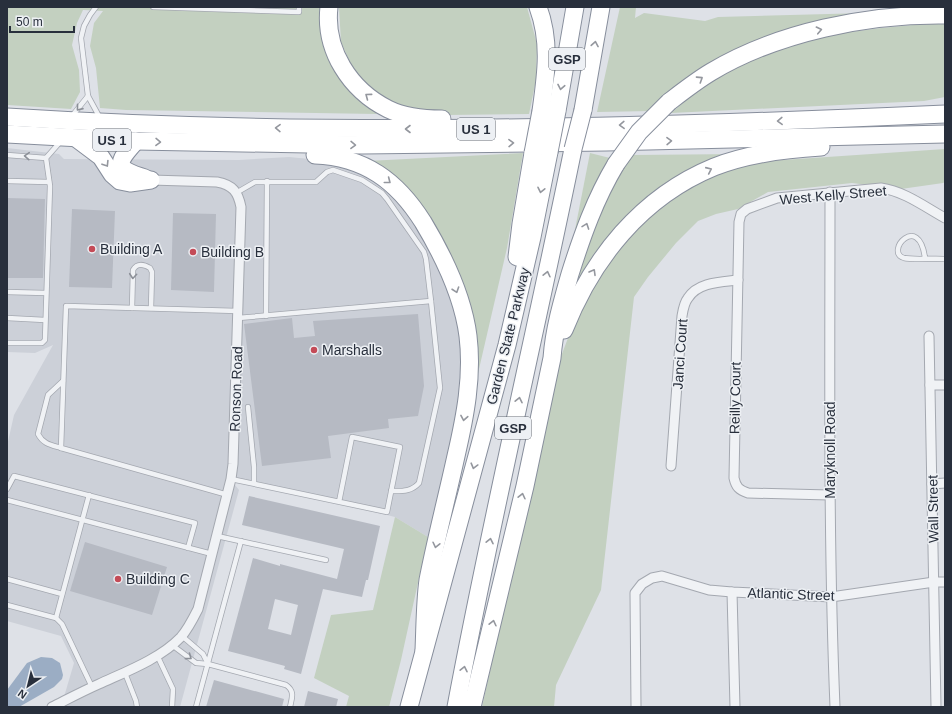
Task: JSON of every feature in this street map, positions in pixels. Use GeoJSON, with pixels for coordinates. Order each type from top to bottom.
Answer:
{"type":"FeatureCollection","features":[{"type":"Feature","properties":{"kind":"highway"},"geometry":{"type":"LineString","coordinates":[[329,7],[328,25],[338,59],[351,80],[364,93],[379,103],[394,111],[420,118],[478,120],[527,128]]}},
{"type":"Feature","properties":{"kind":"highway"},"geometry":{"type":"LineString","coordinates":[[538,7],[544,25],[549,111]]}},
{"type":"Feature","properties":{"kind":"highway","name":"Garden State Parkway"},"geometry":{"type":"LineString","coordinates":[[409,707],[507,345],[532,237],[541,152],[549,111],[575,7]]}},
{"type":"Feature","properties":{"kind":"highway","name":"Garden State Parkway"},"geometry":{"type":"LineString","coordinates":[[456,707],[582,110],[601,7]]}},
{"type":"Feature","properties":{"kind":"highway"},"geometry":{"type":"LineString","coordinates":[[472,707],[525,486],[552,358],[553,344],[559,316],[582,239],[599,196],[616,164],[639,132],[669,102],[711,72],[756,49],[810,32],[871,20],[907,16],[945,15]]}},
{"type":"Feature","properties":{"kind":"highway"},"geometry":{"type":"LineString","coordinates":[[805,120],[923,107],[945,102]]}},
{"type":"Feature","properties":{"kind":"highway","name":"US 1"},"geometry":{"type":"LineString","coordinates":[[7,117],[102,123],[318,129],[408,129],[527,128],[805,120],[945,114]]}},
{"type":"Feature","properties":{"kind":"highway","name":"US 1"},"geometry":{"type":"LineString","coordinates":[[7,134],[136,141],[423,145],[945,134]]}},
{"type":"Feature","properties":{"kind":"highway"},"geometry":{"type":"LineString","coordinates":[[71,138],[101,157],[112,174],[120,181],[130,183],[151,180]]}},
{"type":"Feature","properties":{"kind":"highway"},"geometry":{"type":"LineString","coordinates":[[552,358],[576,301],[606,253],[632,222],[647,208],[678,185],[715,167],[735,160],[759,155],[808,148],[945,140]]}},
{"type":"Feature","properties":{"kind":"highway"},"geometry":{"type":"LineString","coordinates":[[136,141],[122,157],[122,166],[129,173],[151,180]]}},
{"type":"Feature","properties":{"kind":"highway"},"geometry":{"type":"LineString","coordinates":[[216,143],[261,153],[333,156],[353,161],[369,168],[393,184],[414,208],[436,244],[453,280],[464,312],[468,337],[470,362],[468,388],[462,430],[428,582],[424,650]]}},
{"type":"Feature","properties":{"kind":"street"},"geometry":{"type":"LineString","coordinates":[[151,180],[217,182],[227,184],[236,193]]}},
{"type":"Feature","properties":{"kind":"street","name":"West Kelly Street"},"geometry":{"type":"LineString","coordinates":[[741,214],[747,209],[777,198],[881,188],[892,189],[945,218]]}},
{"type":"Feature","properties":{"kind":"street","name":"Maryknoll Road"},"geometry":{"type":"LineString","coordinates":[[830,192],[829,495],[835,707]]}},
{"type":"Feature","properties":{"kind":"street","name":"Ronson Road"},"geometry":{"type":"LineString","coordinates":[[52,707],[157,655],[172,645],[182,636],[192,622],[198,609],[228,495],[233,464],[241,207],[240,198],[236,193]]}},
{"type":"Feature","properties":{"kind":"street","name":"Reilly Court"},"geometry":{"type":"LineString","coordinates":[[741,214],[738,280],[735,485],[739,490],[748,493],[829,495]]}},
{"type":"Feature","properties":{"kind":"street","name":"Janci Court"},"geometry":{"type":"LineString","coordinates":[[672,466],[682,316],[685,305],[688,297],[695,290],[703,286],[738,280]]}},
{"type":"Feature","properties":{"kind":"street","name":"Wall Street"},"geometry":{"type":"LineString","coordinates":[[929,336],[934,582],[940,680],[936,707]]}},
{"type":"Feature","properties":{"kind":"street"},"geometry":{"type":"LineString","coordinates":[[930,386],[945,385]]}},
{"type":"Feature","properties":{"kind":"street"},"geometry":{"type":"LineString","coordinates":[[932,484],[945,484]]}},
{"type":"Feature","properties":{"kind":"street","name":"Atlantic Street"},"geometry":{"type":"LineString","coordinates":[[636,707],[635,593],[642,584],[652,578],[662,576],[709,590],[831,597],[934,582],[945,582]]}},
{"type":"Feature","properties":{"kind":"street"},"geometry":{"type":"LineString","coordinates":[[732,592],[735,707]]}},
{"type":"Feature","properties":{"kind":"lane"},"geometry":{"type":"LineString","coordinates":[[96,7],[84,26],[81,38],[88,85],[88,96],[102,123]]}},
{"type":"Feature","properties":{"kind":"lane"},"geometry":{"type":"LineString","coordinates":[[153,7],[299,12],[300,7]]}},
{"type":"Feature","properties":{"kind":"lane"},"geometry":{"type":"LineString","coordinates":[[69,121],[88,96]]}},
{"type":"Feature","properties":{"kind":"lane"},"geometry":{"type":"LineString","coordinates":[[7,155],[46,158],[71,138]]}},
{"type":"Feature","properties":{"kind":"lane"},"geometry":{"type":"LineString","coordinates":[[7,343],[42,343],[45,340],[49,182],[46,158]]}},
{"type":"Feature","properties":{"kind":"lane"},"geometry":{"type":"LineString","coordinates":[[236,193],[255,182],[316,182],[327,172],[333,170],[338,171],[362,180],[382,193],[424,252],[431,301],[440,388],[419,483],[409,491],[391,490]]}},
{"type":"Feature","properties":{"kind":"lane"},"geometry":{"type":"LineString","coordinates":[[7,181],[49,182]]}},
{"type":"Feature","properties":{"kind":"lane"},"geometry":{"type":"LineString","coordinates":[[266,316],[267,181]]}},
{"type":"Feature","properties":{"kind":"lane"},"geometry":{"type":"LineString","coordinates":[[925,258],[923,246],[915,237],[908,237],[899,244],[898,252],[904,258],[945,259]]}},
{"type":"Feature","properties":{"kind":"lane"},"geometry":{"type":"LineString","coordinates":[[132,308],[133,270],[138,265],[143,265],[150,268],[152,272],[151,308]]}},
{"type":"Feature","properties":{"kind":"lane"},"geometry":{"type":"LineString","coordinates":[[7,292],[46,294]]}},
{"type":"Feature","properties":{"kind":"lane"},"geometry":{"type":"LineString","coordinates":[[61,448],[66,306],[151,308],[266,316],[431,301]]}},
{"type":"Feature","properties":{"kind":"lane"},"geometry":{"type":"LineString","coordinates":[[7,318],[45,320]]}},
{"type":"Feature","properties":{"kind":"lane"},"geometry":{"type":"LineString","coordinates":[[63,381],[48,395],[38,434],[40,440],[46,444],[228,495]]}},
{"type":"Feature","properties":{"kind":"lane"},"geometry":{"type":"LineString","coordinates":[[248,407],[254,467],[254,483]]}},
{"type":"Feature","properties":{"kind":"lane"},"geometry":{"type":"LineString","coordinates":[[231,479],[254,483],[339,502],[387,512],[400,447],[352,437],[339,502]]}},
{"type":"Feature","properties":{"kind":"lane"},"geometry":{"type":"LineString","coordinates":[[7,489],[14,476],[195,524],[188,548]]}},
{"type":"Feature","properties":{"kind":"lane"},"geometry":{"type":"LineString","coordinates":[[56,618],[89,495]]}},
{"type":"Feature","properties":{"kind":"lane"},"geometry":{"type":"LineString","coordinates":[[7,500],[212,554]]}},
{"type":"Feature","properties":{"kind":"lane"},"geometry":{"type":"LineString","coordinates":[[217,536],[326,560]]}},
{"type":"Feature","properties":{"kind":"lane"},"geometry":{"type":"LineString","coordinates":[[196,707],[241,541]]}},
{"type":"Feature","properties":{"kind":"lane"},"geometry":{"type":"LineString","coordinates":[[7,579],[62,594]]}},
{"type":"Feature","properties":{"kind":"lane"},"geometry":{"type":"LineString","coordinates":[[7,605],[56,618],[62,624],[92,687]]}},
{"type":"Feature","properties":{"kind":"lane"},"geometry":{"type":"LineString","coordinates":[[182,636],[203,654],[208,664]]}},
{"type":"Feature","properties":{"kind":"lane"},"geometry":{"type":"LineString","coordinates":[[172,645],[196,663],[208,664],[286,685],[292,692],[290,707]]}},
{"type":"Feature","properties":{"kind":"lane"},"geometry":{"type":"LineString","coordinates":[[157,655],[173,690],[172,707]]}},
{"type":"Feature","properties":{"kind":"lane"},"geometry":{"type":"LineString","coordinates":[[124,672],[137,707]]}},
{"type":"Feature","properties":{"kind":"shaded area"},"geometry":{"type":"Polygon","coordinates":[[[7,148],[59,154],[64,159],[239,160],[289,157],[340,162],[378,180],[400,197],[441,267],[464,339],[463,397],[428,537],[395,517],[227,475],[239,490],[180,707],[61,707],[74,663],[61,636],[7,621],[7,446],[14,415],[53,345],[35,353],[7,352],[7,148]]]}},
{"type":"Feature","properties":{"kind":"green space"},"geometry":{"type":"Polygon","coordinates":[[[7,7],[326,7],[324,12],[324,47],[335,69],[356,97],[377,114],[126,110],[100,108],[96,68],[90,46],[94,23],[103,11],[83,10],[77,23],[72,45],[79,70],[80,92],[71,109],[7,105],[7,7]]]}},
{"type":"Feature","properties":{"kind":"green space"},"geometry":{"type":"Polygon","coordinates":[[[339,7],[527,7],[537,44],[536,80],[529,114],[448,115],[390,104],[356,76],[341,42],[339,7]]]}},
{"type":"Feature","properties":{"kind":"green space"},"geometry":{"type":"Polygon","coordinates":[[[620,7],[636,7],[635,18],[644,13],[705,21],[718,17],[866,13],[811,26],[652,111],[597,112],[620,7]]]}},
{"type":"Feature","properties":{"kind":"green space"},"geometry":{"type":"Polygon","coordinates":[[[945,22],[945,97],[924,101],[671,113],[713,77],[756,57],[812,37],[881,28],[945,22]]]}},
{"type":"Feature","properties":{"kind":"green space"},"geometry":{"type":"Polygon","coordinates":[[[945,149],[945,182],[943,183],[901,189],[852,183],[768,192],[738,209],[716,214],[698,221],[676,243],[648,277],[634,297],[601,590],[556,685],[554,707],[482,707],[557,367],[579,309],[601,273],[651,211],[691,184],[736,168],[768,161],[945,149]]]}},
{"type":"Feature","properties":{"kind":"green space"},"geometry":{"type":"Polygon","coordinates":[[[523,153],[507,248],[476,382],[467,293],[423,211],[367,161],[523,153]]]}},
{"type":"Feature","properties":{"kind":"green space"},"geometry":{"type":"Polygon","coordinates":[[[590,153],[610,158],[573,240],[590,153]]]}},
{"type":"Feature","properties":{"kind":"green space"},"geometry":{"type":"Polygon","coordinates":[[[741,154],[687,175],[574,294],[586,249],[602,203],[632,155],[741,154]]]}},
{"type":"Feature","properties":{"kind":"green space"},"geometry":{"type":"Polygon","coordinates":[[[395,517],[428,537],[389,707],[346,707],[349,696],[314,678],[331,615],[373,610],[395,517]]]}},
{"type":"Feature","properties":{"kind":"water"},"geometry":{"type":"Polygon","coordinates":[[[41,657],[52,658],[60,663],[63,675],[62,679],[54,687],[19,707],[7,707],[7,690],[27,663],[41,657]]]}},
{"type":"Feature","properties":{"kind":"building"},"geometry":{"type":"Polygon","coordinates":[[[7,198],[45,199],[43,278],[7,278],[7,198]]]}},
{"type":"Feature","properties":{"kind":"building","name":"Building A"},"geometry":{"type":"Polygon","coordinates":[[[72,209],[115,211],[112,288],[69,287],[72,209]]]}},
{"type":"Feature","properties":{"kind":"building","name":"Building B"},"geometry":{"type":"Polygon","coordinates":[[[173,213],[216,214],[214,292],[171,290],[173,213]]]}},
{"type":"Feature","properties":{"kind":"building"},"geometry":{"type":"Polygon","coordinates":[[[418,314],[424,386],[418,416],[388,419],[389,428],[328,436],[331,458],[262,466],[244,324],[292,318],[294,338],[315,336],[313,321],[418,314]]]}},
{"type":"Feature","properties":{"kind":"building"},"geometry":{"type":"Polygon","coordinates":[[[249,496],[380,526],[368,580],[366,580],[362,597],[323,589],[301,674],[284,669],[285,666],[228,651],[253,558],[280,566],[280,564],[337,579],[344,549],[242,525],[249,496]],[[275,599],[268,629],[291,635],[298,605],[275,599]]]}},
{"type":"Feature","properties":{"kind":"building","name":"Building C"},"geometry":{"type":"Polygon","coordinates":[[[85,542],[167,567],[152,615],[70,591],[85,542]]]}},
{"type":"Feature","properties":{"kind":"building"},"geometry":{"type":"Polygon","coordinates":[[[214,680],[284,699],[282,707],[206,707],[214,680]]]}},
{"type":"Feature","properties":{"kind":"building"},"geometry":{"type":"Polygon","coordinates":[[[308,691],[338,699],[336,707],[304,707],[308,691]]]}},
{"type":"Feature","properties":{"kind":"place","name":"Building A"},"geometry":{"type":"Point","coordinates":[92,249]}},
{"type":"Feature","properties":{"kind":"place","name":"Building B"},"geometry":{"type":"Point","coordinates":[193,252]}},
{"type":"Feature","properties":{"kind":"place","name":"Marshalls"},"geometry":{"type":"Point","coordinates":[314,350]}},
{"type":"Feature","properties":{"kind":"place","name":"Building C"},"geometry":{"type":"Point","coordinates":[118,579]}}]}
